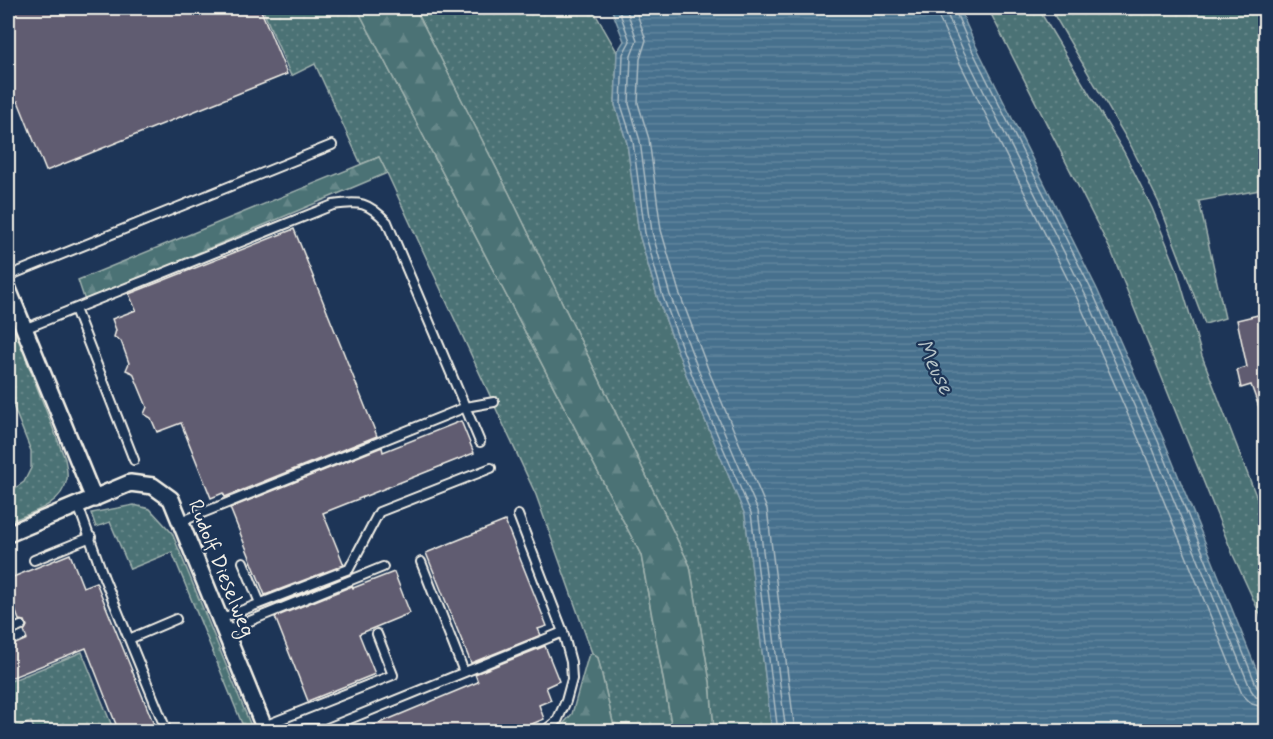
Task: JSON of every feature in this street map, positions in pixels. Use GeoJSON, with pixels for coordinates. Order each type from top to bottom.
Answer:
{"type":"FeatureCollection","features":[{"type":"Feature","properties":{"kind":"street"},"geometry":{"type":"LineString","coordinates":[[8,289],[94,499]]}},
{"type":"Feature","properties":{"kind":"street","name":"Rudolf Dieselweg"},"geometry":{"type":"LineString","coordinates":[[8,534],[130,483],[153,486],[171,499],[265,729]]}},
{"type":"Feature","properties":{"kind":"lane"},"geometry":{"type":"LineString","coordinates":[[8,276],[332,145]]}},
{"type":"Feature","properties":{"kind":"lane"},"geometry":{"type":"LineString","coordinates":[[24,329],[333,205],[352,202],[373,208],[387,222],[480,442]]}},
{"type":"Feature","properties":{"kind":"lane"},"geometry":{"type":"LineString","coordinates":[[75,309],[134,460]]}},
{"type":"Feature","properties":{"kind":"lane"},"geometry":{"type":"LineString","coordinates":[[180,522],[466,407],[494,402]]}},
{"type":"Feature","properties":{"kind":"lane"},"geometry":{"type":"LineString","coordinates":[[223,625],[260,603],[349,569],[379,512],[491,468]]}},
{"type":"Feature","properties":{"kind":"lane"},"geometry":{"type":"LineString","coordinates":[[78,505],[167,732]]}},
{"type":"Feature","properties":{"kind":"lane"},"geometry":{"type":"LineString","coordinates":[[518,515],[563,632],[571,662],[572,679],[566,701],[557,721],[543,732]]}},
{"type":"Feature","properties":{"kind":"lane"},"geometry":{"type":"LineString","coordinates":[[34,560],[91,537]]}},
{"type":"Feature","properties":{"kind":"lane"},"geometry":{"type":"LineString","coordinates":[[243,562],[260,603]]}},
{"type":"Feature","properties":{"kind":"lane"},"geometry":{"type":"LineString","coordinates":[[421,562],[464,672]]}},
{"type":"Feature","properties":{"kind":"lane"},"geometry":{"type":"LineString","coordinates":[[223,625],[383,567]]}},
{"type":"Feature","properties":{"kind":"lane"},"geometry":{"type":"LineString","coordinates":[[129,639],[176,619]]}},
{"type":"Feature","properties":{"kind":"lane"},"geometry":{"type":"LineString","coordinates":[[8,632],[21,626]]}},
{"type":"Feature","properties":{"kind":"lane"},"geometry":{"type":"LineString","coordinates":[[298,732],[305,729],[326,730],[563,632]]}},
{"type":"Feature","properties":{"kind":"lane"},"geometry":{"type":"LineString","coordinates":[[265,729],[393,675],[377,634]]}},
{"type":"Feature","properties":{"kind":"green space"},"geometry":{"type":"Polygon","coordinates":[[[262,8],[357,8],[641,555],[671,723],[675,731],[615,731],[598,658],[592,653],[536,495],[387,173],[379,157],[361,164],[315,64],[291,76],[262,8]]]}},
{"type":"Feature","properties":{"kind":"green space"},"geometry":{"type":"Polygon","coordinates":[[[357,8],[415,8],[509,193],[690,566],[710,682],[714,731],[675,731],[671,723],[641,555],[357,8]]]}},
{"type":"Feature","properties":{"kind":"green space"},"geometry":{"type":"Polygon","coordinates":[[[415,8],[592,8],[617,52],[615,105],[627,143],[639,234],[658,299],[689,382],[745,514],[772,731],[714,731],[710,682],[690,566],[509,193],[415,8]]]}},
{"type":"Feature","properties":{"kind":"green space"},"geometry":{"type":"Polygon","coordinates":[[[988,8],[1038,8],[1124,152],[1152,208],[1176,267],[1202,356],[1265,519],[1265,625],[1233,555],[1112,253],[988,8]]]}},
{"type":"Feature","properties":{"kind":"green space"},"geometry":{"type":"Polygon","coordinates":[[[1050,8],[1265,8],[1265,189],[1199,201],[1225,318],[1205,324],[1159,203],[1131,146],[1050,8]]]}},
{"type":"Feature","properties":{"kind":"green space"},"geometry":{"type":"Polygon","coordinates":[[[379,157],[387,173],[193,255],[86,304],[78,280],[379,157]]]}},
{"type":"Feature","properties":{"kind":"green space"},"geometry":{"type":"Polygon","coordinates":[[[15,331],[65,459],[67,477],[64,488],[52,502],[35,512],[8,522],[8,493],[24,482],[31,468],[31,451],[8,393],[8,334],[15,331]]]}},
{"type":"Feature","properties":{"kind":"green space"},"geometry":{"type":"Polygon","coordinates":[[[134,505],[150,509],[172,533],[253,731],[245,731],[172,552],[130,569],[110,522],[96,527],[91,513],[134,505]]]}},
{"type":"Feature","properties":{"kind":"green space"},"geometry":{"type":"Polygon","coordinates":[[[82,652],[114,731],[35,731],[31,722],[8,731],[8,682],[82,652]]]}},
{"type":"Feature","properties":{"kind":"green space"},"geometry":{"type":"Polygon","coordinates":[[[592,653],[598,658],[615,731],[557,731],[572,714],[588,657],[592,653]]]}},
{"type":"Feature","properties":{"kind":"water","name":"Meuse"},"geometry":{"type":"Polygon","coordinates":[[[611,8],[959,8],[1097,289],[1163,438],[1265,691],[1265,731],[772,731],[745,515],[689,382],[658,299],[639,234],[627,143],[615,105],[617,52],[624,41],[611,8]]]}},
{"type":"Feature","properties":{"kind":"building"},"geometry":{"type":"Polygon","coordinates":[[[8,8],[260,8],[287,74],[46,171],[18,101],[8,107],[8,8]]]}},
{"type":"Feature","properties":{"kind":"building"},"geometry":{"type":"Polygon","coordinates":[[[294,229],[377,436],[225,497],[223,493],[211,498],[181,423],[157,432],[151,418],[144,414],[147,407],[133,373],[126,370],[129,363],[121,341],[114,337],[116,330],[112,319],[136,310],[129,294],[294,229]]]}},
{"type":"Feature","properties":{"kind":"building"},"geometry":{"type":"Polygon","coordinates":[[[1258,315],[1262,329],[1266,328],[1266,421],[1264,421],[1251,385],[1241,388],[1237,370],[1247,367],[1237,320],[1258,315]]]}},
{"type":"Feature","properties":{"kind":"building"},"geometry":{"type":"Polygon","coordinates":[[[461,421],[474,453],[323,513],[344,565],[265,595],[230,508],[382,447],[383,452],[461,421]]]}},
{"type":"Feature","properties":{"kind":"building"},"geometry":{"type":"Polygon","coordinates":[[[505,521],[547,626],[538,629],[541,635],[471,663],[426,553],[505,521]]]}},
{"type":"Feature","properties":{"kind":"building"},"geometry":{"type":"Polygon","coordinates":[[[70,554],[83,587],[96,582],[157,732],[119,732],[86,648],[8,679],[8,647],[27,639],[24,631],[27,626],[25,621],[19,620],[8,591],[8,579],[70,554]]]}},
{"type":"Feature","properties":{"kind":"building"},"geometry":{"type":"Polygon","coordinates":[[[394,572],[410,613],[359,634],[375,674],[308,701],[275,617],[394,572]]]}},
{"type":"Feature","properties":{"kind":"building"},"geometry":{"type":"Polygon","coordinates":[[[545,646],[559,681],[546,687],[551,700],[539,705],[544,719],[513,732],[358,732],[478,682],[475,674],[545,646]]]}}]}
